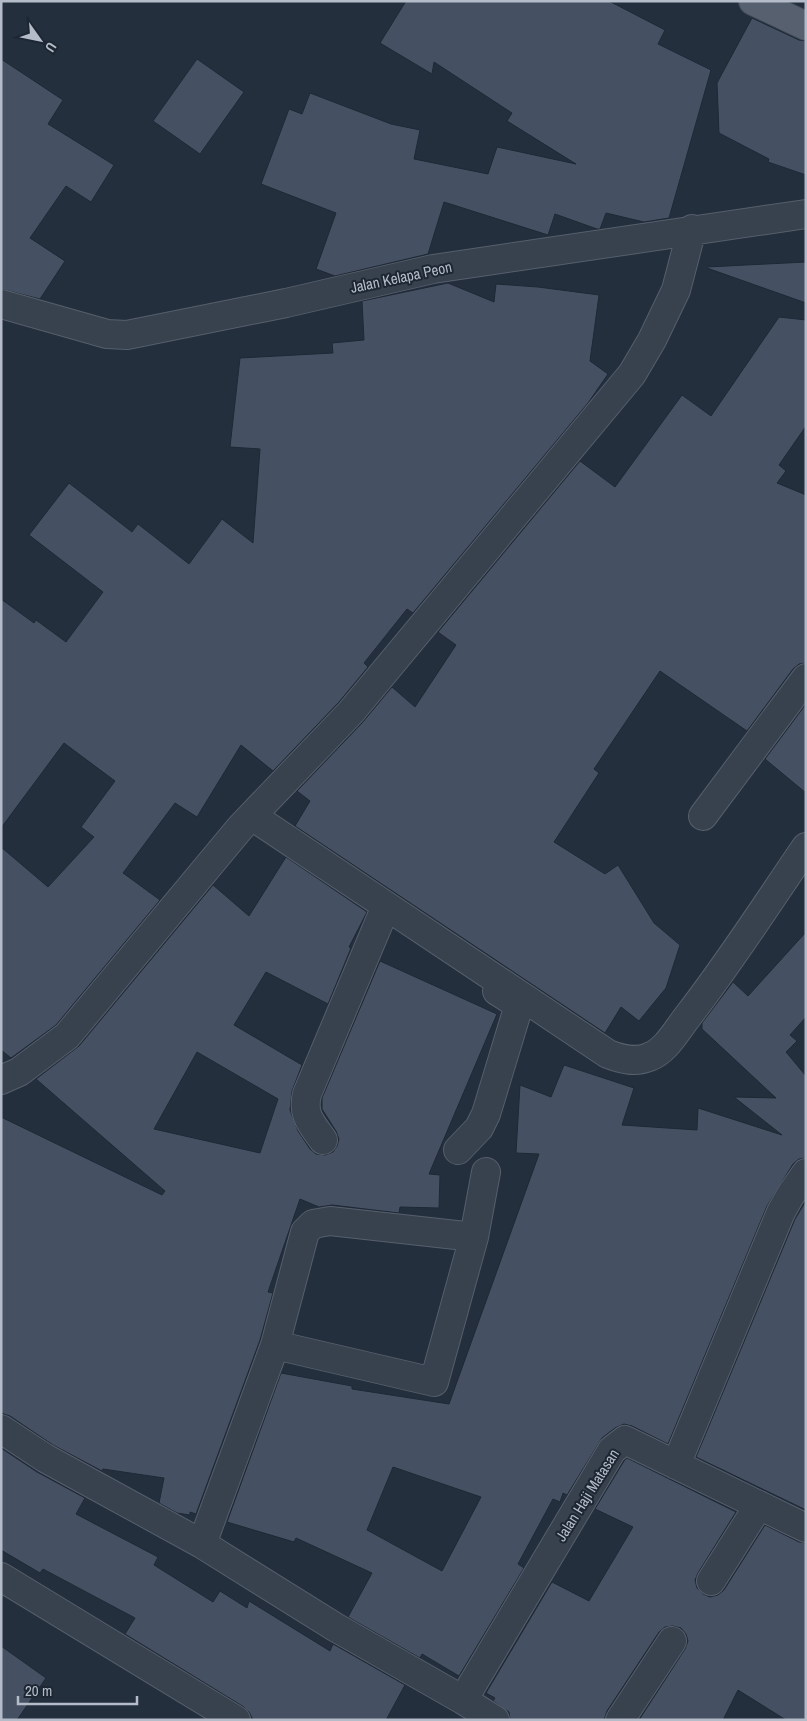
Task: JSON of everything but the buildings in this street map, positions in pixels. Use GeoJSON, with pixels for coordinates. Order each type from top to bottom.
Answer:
{"type":"FeatureCollection","features":[{"type":"Feature","properties":{"kind":"main road"},"geometry":{"type":"LineString","coordinates":[[752,1],[806,26]]}},
{"type":"Feature","properties":{"kind":"street","name":"Jalan Kelapa Peon"},"geometry":{"type":"LineString","coordinates":[[1,304],[107,334],[128,335],[286,303],[433,269],[806,214]]}},
{"type":"Feature","properties":{"kind":"street"},"geometry":{"type":"LineString","coordinates":[[1,1080],[19,1072],[67,1036],[246,822],[351,712],[632,374],[652,340],[676,290],[692,230]]}},
{"type":"Feature","properties":{"kind":"street"},"geometry":{"type":"LineString","coordinates":[[702,816],[806,678]]}},
{"type":"Feature","properties":{"kind":"street"},"geometry":{"type":"LineString","coordinates":[[246,822],[608,1054],[623,1059],[636,1060],[649,1057],[662,1050],[712,984],[806,847]]}},
{"type":"Feature","properties":{"kind":"street"},"geometry":{"type":"LineString","coordinates":[[246,822],[382,918],[519,1005],[486,1114],[479,1128],[458,1150]]}},
{"type":"Feature","properties":{"kind":"street"},"geometry":{"type":"LineString","coordinates":[[323,1140],[306,1116],[304,1105],[382,918]]}},
{"type":"Feature","properties":{"kind":"street"},"geometry":{"type":"LineString","coordinates":[[275,1346],[434,1382],[474,1237],[486,1172]]}},
{"type":"Feature","properties":{"kind":"street"},"geometry":{"type":"LineString","coordinates":[[676,1465],[781,1212],[806,1173]]}},
{"type":"Feature","properties":{"kind":"street"},"geometry":{"type":"LineString","coordinates":[[202,1544],[275,1346],[305,1232],[313,1224],[330,1221],[474,1237]]}},
{"type":"Feature","properties":{"kind":"street"},"geometry":{"type":"LineString","coordinates":[[1,1429],[45,1458],[202,1544],[335,1627],[495,1720]]}},
{"type":"Feature","properties":{"kind":"street","name":"Jalan Haji Matasan"},"geometry":{"type":"LineString","coordinates":[[463,1700],[612,1450],[625,1440],[806,1528]]}},
{"type":"Feature","properties":{"kind":"street"},"geometry":{"type":"LineString","coordinates":[[711,1581],[759,1506]]}},
{"type":"Feature","properties":{"kind":"street"},"geometry":{"type":"LineString","coordinates":[[1,1577],[236,1720]]}},
{"type":"Feature","properties":{"kind":"street"},"geometry":{"type":"LineString","coordinates":[[620,1720],[672,1641]]}}]}
